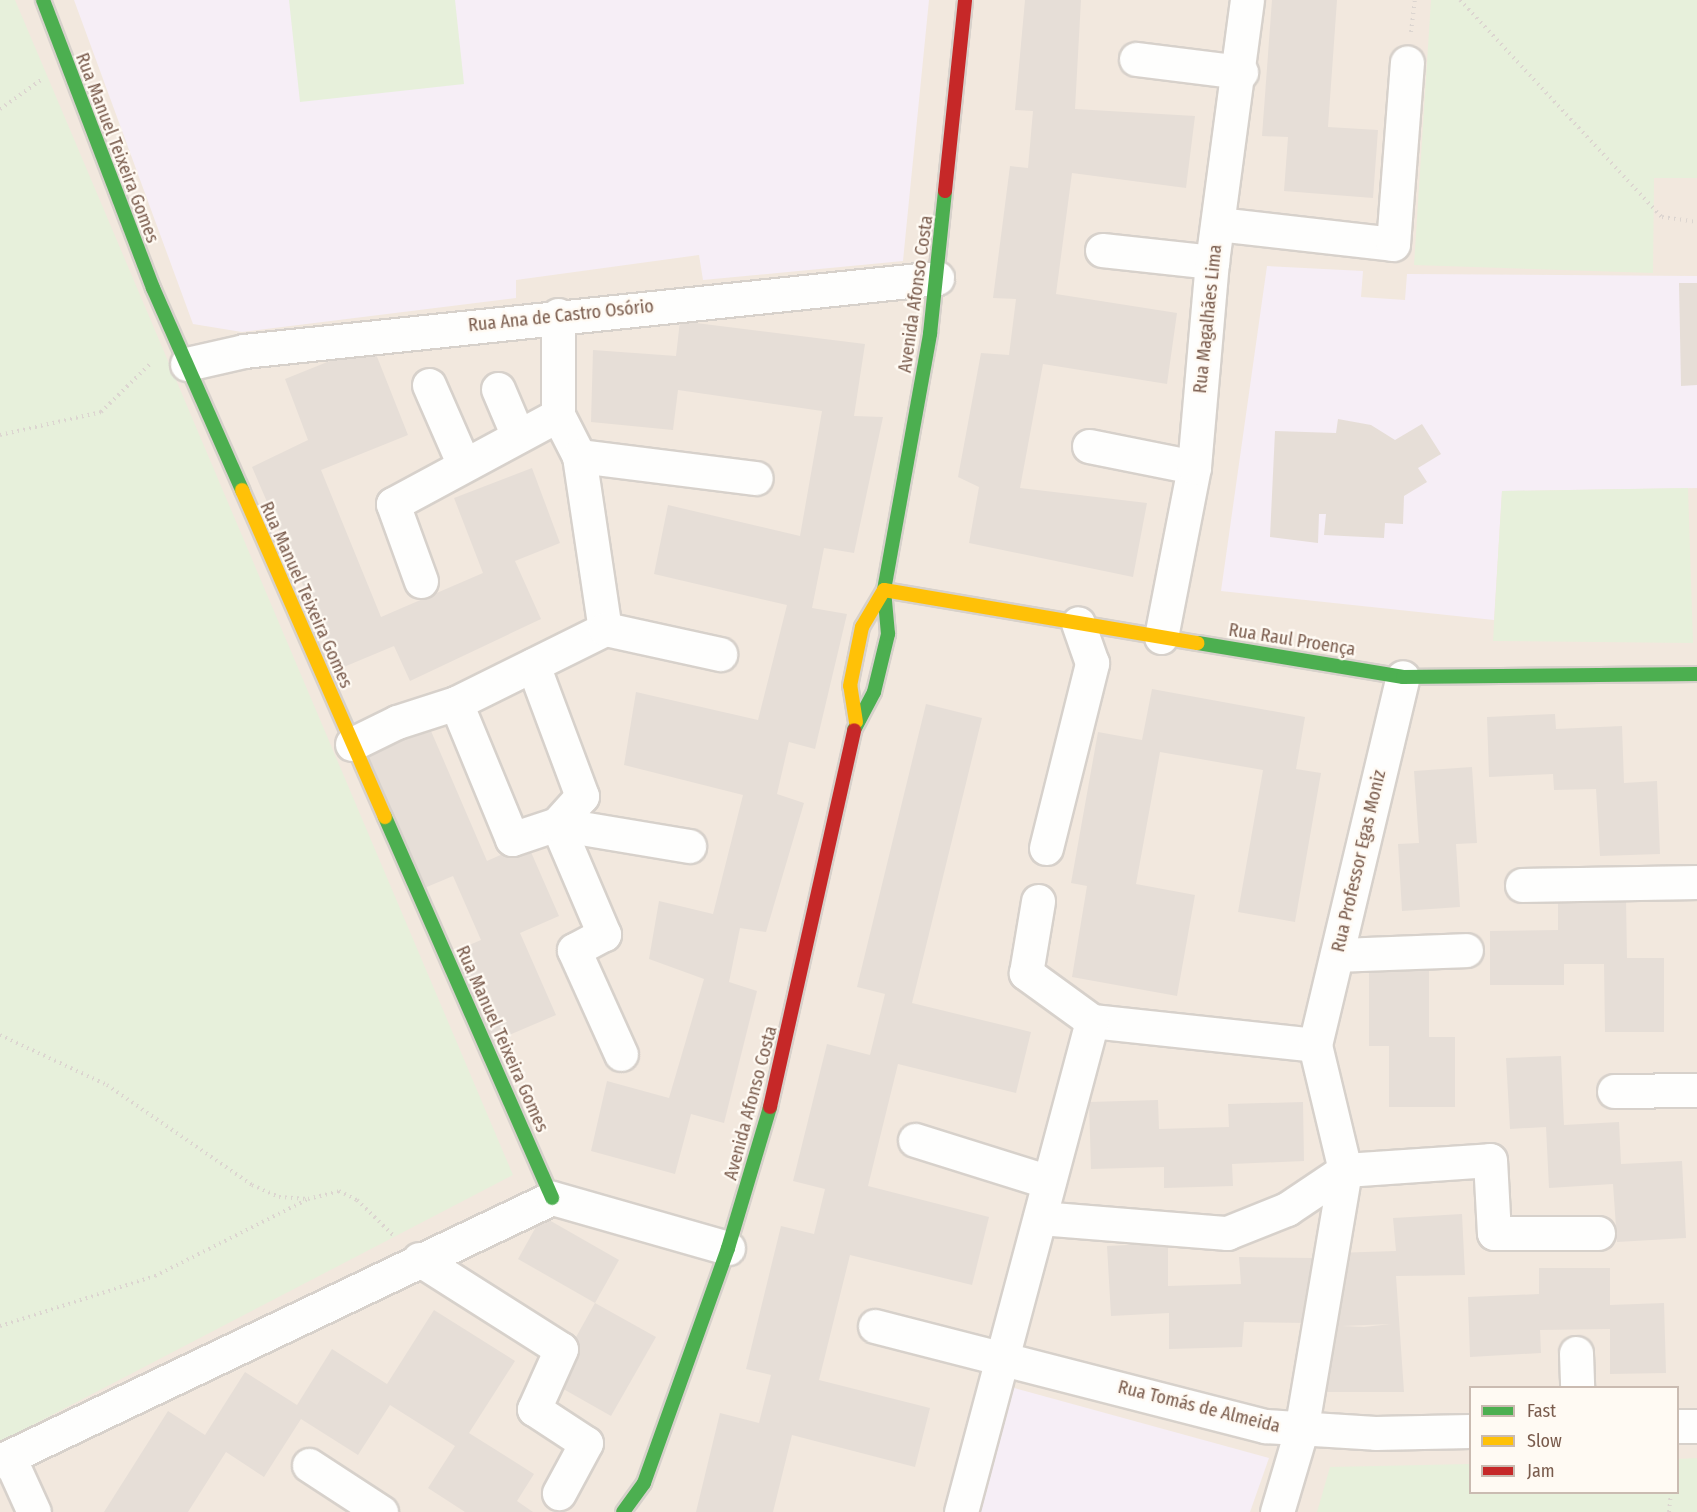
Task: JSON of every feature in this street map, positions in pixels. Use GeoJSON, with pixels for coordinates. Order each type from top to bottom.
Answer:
{"type":"FeatureCollection","features":[{"type":"Feature","properties":{"kind":"street","name":"Rua Manuel Teixeira Gomes"},"geometry":{"type":"LineString","coordinates":[[43,0],[64,63],[181,352],[552,1198]]}},
{"type":"Feature","properties":{"kind":"street","name":"Avenida Afonso Costa"},"geometry":{"type":"LineString","coordinates":[[623,1512],[644,1483],[728,1248],[782,1067],[856,722],[874,692],[883,659],[888,634],[884,590],[938,278],[965,0]]}},
{"type":"Feature","properties":{"kind":"street","name":"Rua Magalhães Lima"},"geometry":{"type":"LineString","coordinates":[[1161,637],[1194,467],[1212,261],[1241,72],[1247,0]]}},
{"type":"Feature","properties":{"kind":"street"},"geometry":{"type":"LineString","coordinates":[[1136,59],[1241,72]]}},
{"type":"Feature","properties":{"kind":"street"},"geometry":{"type":"LineString","coordinates":[[1218,224],[1393,244],[1407,63]]}},
{"type":"Feature","properties":{"kind":"street"},"geometry":{"type":"LineString","coordinates":[[1102,250],[1212,261]]}},
{"type":"Feature","properties":{"kind":"street","name":"Rua Ana de Castro Osório"},"geometry":{"type":"LineString","coordinates":[[181,352],[244,351],[558,315],[938,278]]}},
{"type":"Feature","properties":{"kind":"street"},"geometry":{"type":"LineString","coordinates":[[558,315],[558,415],[579,456],[605,629]]}},
{"type":"Feature","properties":{"kind":"street"},"geometry":{"type":"LineString","coordinates":[[429,385],[464,465]]}},
{"type":"Feature","properties":{"kind":"street"},"geometry":{"type":"LineString","coordinates":[[498,389],[518,436]]}},
{"type":"Feature","properties":{"kind":"street"},"geometry":{"type":"LineString","coordinates":[[421,581],[393,504],[558,415]]}},
{"type":"Feature","properties":{"kind":"street"},"geometry":{"type":"LineString","coordinates":[[1089,446],[1194,467]]}},
{"type":"Feature","properties":{"kind":"street"},"geometry":{"type":"LineString","coordinates":[[579,456],[756,478]]}},
{"type":"Feature","properties":{"kind":"street","name":"Avenida Afonso Costa"},"geometry":{"type":"LineString","coordinates":[[856,722],[850,687],[862,627],[884,590]]}},
{"type":"Feature","properties":{"kind":"street","name":"Rua Raul Proença"},"geometry":{"type":"LineString","coordinates":[[884,590],[1403,677],[1697,674]]}},
{"type":"Feature","properties":{"kind":"street"},"geometry":{"type":"LineString","coordinates":[[1046,849],[1092,663],[1077,623]]}},
{"type":"Feature","properties":{"kind":"street"},"geometry":{"type":"LineString","coordinates":[[352,744],[397,722],[456,703],[605,629],[720,654]]}},
{"type":"Feature","properties":{"kind":"street"},"geometry":{"type":"LineString","coordinates":[[533,665],[582,796],[556,824]]}},
{"type":"Feature","properties":{"kind":"street","name":"Rua Professor Egas Moniz"},"geometry":{"type":"LineString","coordinates":[[1345,1170],[1315,1045],[1403,677]]}},
{"type":"Feature","properties":{"kind":"street"},"geometry":{"type":"LineString","coordinates":[[456,703],[512,839],[556,824],[689,846]]}},
{"type":"Feature","properties":{"kind":"street"},"geometry":{"type":"LineString","coordinates":[[556,824],[604,934],[574,950],[621,1054]]}},
{"type":"Feature","properties":{"kind":"street"},"geometry":{"type":"LineString","coordinates":[[1522,885],[1697,882]]}},
{"type":"Feature","properties":{"kind":"street"},"geometry":{"type":"LineString","coordinates":[[1038,901],[1026,973],[1092,1022],[1315,1045]]}},
{"type":"Feature","properties":{"kind":"street"},"geometry":{"type":"LineString","coordinates":[[1337,955],[1466,950]]}},
{"type":"Feature","properties":{"kind":"street"},"geometry":{"type":"LineString","coordinates":[[961,1512],[1092,1022]]}},
{"type":"Feature","properties":{"kind":"street"},"geometry":{"type":"LineString","coordinates":[[1614,1091],[1697,1090]]}},
{"type":"Feature","properties":{"kind":"street"},"geometry":{"type":"LineString","coordinates":[[915,1140],[1049,1182]]}},
{"type":"Feature","properties":{"kind":"street"},"geometry":{"type":"LineString","coordinates":[[1040,1218],[1227,1233],[1287,1209],[1345,1170],[1490,1160],[1494,1233],[1598,1233]]}},
{"type":"Feature","properties":{"kind":"street"},"geometry":{"type":"LineString","coordinates":[[1277,1512],[1301,1431],[1323,1283],[1345,1170]]}},
{"type":"Feature","properties":{"kind":"street"},"geometry":{"type":"LineString","coordinates":[[34,1512],[5,1459],[419,1259],[552,1198],[728,1248]]}},
{"type":"Feature","properties":{"kind":"street"},"geometry":{"type":"LineString","coordinates":[[419,1259],[561,1349],[534,1409],[586,1443],[559,1493]]}},
{"type":"Feature","properties":{"kind":"street"},"geometry":{"type":"LineString","coordinates":[[875,1326],[1003,1357]]}},
{"type":"Feature","properties":{"kind":"street"},"geometry":{"type":"LineString","coordinates":[[1576,1353],[1577,1386]]}},
{"type":"Feature","properties":{"kind":"street","name":"Rua Tomás de Almeida"},"geometry":{"type":"LineString","coordinates":[[1003,1357],[1265,1426],[1301,1431],[1469,1431]]}},
{"type":"Feature","properties":{"kind":"street"},"geometry":{"type":"LineString","coordinates":[[1679,1426],[1697,1426]]}},
{"type":"Feature","properties":{"kind":"street"},"geometry":{"type":"LineString","coordinates":[[309,1465],[381,1512]]}},
{"type":"Feature","properties":{"kind":"street","name":"Avenida Afonso Costa"},"geometry":{"type":"LineString","coordinates":[[643,1512],[644,1483]]}},
{"type":"Feature","properties":{"kind":"path"},"geometry":{"type":"LineString","coordinates":[[1460,0],[1662,217],[1697,222]]}},
{"type":"Feature","properties":{"kind":"path"},"geometry":{"type":"LineString","coordinates":[[0,110],[64,63]]}},
{"type":"Feature","properties":{"kind":"path"},"geometry":{"type":"LineString","coordinates":[[0,435],[101,412],[181,352]]}},
{"type":"Feature","properties":{"kind":"path"},"geometry":{"type":"LineString","coordinates":[[0,1035],[107,1085],[252,1185],[279,1197],[308,1199]]}},
{"type":"Feature","properties":{"kind":"path"},"geometry":{"type":"LineString","coordinates":[[0,1326],[155,1276],[308,1199],[339,1191],[357,1200],[419,1259]]}},
{"type":"Feature","properties":{"kind":"path"},"geometry":{"type":"LineString","coordinates":[[1669,1512],[1671,1494]]}},
{"type":"Feature","properties":{"kind":"shaded area"},"geometry":{"type":"Polygon","coordinates":[[[0,0],[1697,0],[1697,1512],[0,1512],[0,0]]]}},
{"type":"Feature","properties":{"kind":"shaded area"},"geometry":{"type":"Polygon","coordinates":[[[74,0],[929,0],[903,261],[703,280],[699,255],[516,280],[516,298],[242,332],[193,324],[74,0]]]}},
{"type":"Feature","properties":{"kind":"shaded area"},"geometry":{"type":"Polygon","coordinates":[[[1267,266],[1363,271],[1361,297],[1405,300],[1407,274],[1697,276],[1697,488],[1502,491],[1494,620],[1221,591],[1267,266]]]}},
{"type":"Feature","properties":{"kind":"shaded area"},"geometry":{"type":"Polygon","coordinates":[[[1011,1387],[1269,1458],[1250,1512],[978,1512],[1011,1387]]]}},
{"type":"Feature","properties":{"kind":"green space"},"geometry":{"type":"Polygon","coordinates":[[[0,0],[15,0],[513,1175],[0,1442],[0,0]]]}},
{"type":"Feature","properties":{"kind":"green space"},"geometry":{"type":"Polygon","coordinates":[[[289,0],[455,0],[464,84],[300,102],[289,0]]]}},
{"type":"Feature","properties":{"kind":"green space"},"geometry":{"type":"Polygon","coordinates":[[[1431,0],[1697,0],[1697,178],[1654,178],[1653,273],[1414,265],[1431,0]]]}},
{"type":"Feature","properties":{"kind":"green space"},"geometry":{"type":"Polygon","coordinates":[[[1688,488],[1693,643],[1493,641],[1502,491],[1688,488]]]}},
{"type":"Feature","properties":{"kind":"green space"},"geometry":{"type":"Polygon","coordinates":[[[1697,1458],[1697,1512],[1317,1512],[1330,1467],[1469,1464],[1469,1494],[1679,1494],[1679,1459],[1697,1458]]]}},
{"type":"Feature","properties":{"kind":"building"},"geometry":{"type":"Polygon","coordinates":[[[1025,0],[1081,0],[1075,109],[1195,116],[1186,188],[1072,173],[1056,294],[1177,313],[1167,384],[1043,364],[1020,488],[1147,503],[1133,577],[969,543],[979,487],[958,477],[981,353],[1009,355],[1016,299],[993,298],[1010,166],[1028,168],[1033,111],[1015,110],[1025,0]]]}},
{"type":"Feature","properties":{"kind":"building"},"geometry":{"type":"Polygon","coordinates":[[[1272,0],[1337,0],[1328,127],[1378,130],[1373,198],[1284,191],[1288,137],[1262,136],[1272,0]]]}},
{"type":"Feature","properties":{"kind":"building"},"geometry":{"type":"Polygon","coordinates":[[[1679,283],[1697,283],[1697,385],[1681,386],[1679,283]]]}},
{"type":"Feature","properties":{"kind":"building"},"geometry":{"type":"Polygon","coordinates":[[[680,321],[865,344],[854,416],[883,417],[854,553],[824,548],[812,608],[847,614],[815,749],[789,742],[777,794],[804,803],[766,932],[740,928],[729,982],[757,991],[724,1123],[691,1114],[675,1174],[591,1151],[607,1081],[669,1098],[704,979],[649,959],[659,901],[713,914],[743,795],[624,765],[636,692],[758,720],[787,605],[654,574],[668,505],[800,536],[822,411],[678,390],[673,430],[591,422],[593,350],[676,356],[680,321]]]}},
{"type":"Feature","properties":{"kind":"building"},"geometry":{"type":"Polygon","coordinates":[[[372,344],[408,435],[321,470],[381,617],[483,573],[454,498],[532,468],[560,543],[515,561],[541,619],[410,681],[394,646],[339,669],[252,467],[308,440],[285,379],[372,344]]]}},
{"type":"Feature","properties":{"kind":"building"},"geometry":{"type":"Polygon","coordinates":[[[1338,419],[1371,425],[1395,440],[1422,424],[1441,454],[1418,468],[1427,482],[1404,496],[1403,524],[1385,523],[1384,538],[1324,535],[1326,514],[1319,514],[1318,543],[1270,537],[1275,431],[1336,433],[1338,419]]]}},
{"type":"Feature","properties":{"kind":"building"},"geometry":{"type":"Polygon","coordinates":[[[1152,689],[1305,717],[1296,769],[1321,773],[1295,922],[1238,912],[1263,770],[1160,752],[1136,884],[1195,895],[1177,996],[1072,977],[1087,886],[1071,883],[1098,732],[1142,740],[1152,689]]]}},
{"type":"Feature","properties":{"kind":"building"},"geometry":{"type":"Polygon","coordinates":[[[926,704],[982,718],[912,1003],[1031,1032],[1016,1093],[898,1064],[868,1186],[989,1217],[972,1285],[850,1255],[819,1380],[930,1408],[915,1467],[792,1435],[773,1512],[696,1512],[720,1413],[759,1423],[771,1375],[746,1369],[781,1226],[814,1234],[825,1189],[793,1181],[827,1044],[870,1055],[885,994],[857,987],[926,704]]]}},
{"type":"Feature","properties":{"kind":"building"},"geometry":{"type":"Polygon","coordinates":[[[1555,714],[1556,729],[1622,726],[1624,783],[1657,781],[1660,854],[1600,856],[1596,789],[1554,790],[1553,774],[1489,777],[1487,717],[1555,714]]]}},
{"type":"Feature","properties":{"kind":"building"},"geometry":{"type":"Polygon","coordinates":[[[428,724],[487,861],[527,843],[559,916],[520,933],[556,1015],[493,1042],[453,952],[481,940],[453,876],[422,889],[363,752],[428,724]]]}},
{"type":"Feature","properties":{"kind":"building"},"geometry":{"type":"Polygon","coordinates":[[[1472,767],[1477,843],[1456,844],[1460,907],[1402,911],[1398,844],[1419,843],[1414,771],[1472,767]]]}},
{"type":"Feature","properties":{"kind":"building"},"geometry":{"type":"Polygon","coordinates":[[[1626,899],[1627,958],[1664,958],[1664,1032],[1605,1032],[1604,964],[1564,964],[1564,985],[1490,985],[1490,931],[1558,930],[1558,900],[1626,899]]]}},
{"type":"Feature","properties":{"kind":"building"},"geometry":{"type":"Polygon","coordinates":[[[1369,967],[1429,967],[1429,1037],[1455,1037],[1455,1107],[1389,1107],[1389,1046],[1369,1046],[1369,967]]]}},
{"type":"Feature","properties":{"kind":"building"},"geometry":{"type":"Polygon","coordinates":[[[1561,1056],[1564,1125],[1619,1122],[1621,1164],[1682,1161],[1686,1238],[1617,1242],[1613,1184],[1549,1188],[1546,1127],[1510,1129],[1506,1058],[1561,1056]]]}},
{"type":"Feature","properties":{"kind":"building"},"geometry":{"type":"Polygon","coordinates":[[[1158,1100],[1159,1129],[1229,1127],[1228,1104],[1303,1102],[1304,1161],[1232,1164],[1233,1186],[1164,1188],[1164,1167],[1091,1169],[1089,1102],[1158,1100]]]}},
{"type":"Feature","properties":{"kind":"building"},"geometry":{"type":"Polygon","coordinates":[[[1462,1214],[1465,1275],[1396,1276],[1404,1392],[1321,1392],[1324,1326],[1337,1325],[1334,1253],[1396,1251],[1393,1218],[1462,1214]],[[1391,1324],[1342,1326],[1364,1327],[1391,1324]]]}},
{"type":"Feature","properties":{"kind":"building"},"geometry":{"type":"Polygon","coordinates":[[[542,1216],[619,1260],[595,1303],[518,1259],[542,1216]]]}},
{"type":"Feature","properties":{"kind":"building"},"geometry":{"type":"Polygon","coordinates":[[[1168,1243],[1168,1286],[1241,1284],[1239,1257],[1313,1258],[1311,1323],[1244,1322],[1242,1347],[1169,1349],[1169,1313],[1111,1316],[1107,1246],[1168,1243]]]}},
{"type":"Feature","properties":{"kind":"building"},"geometry":{"type":"Polygon","coordinates":[[[1539,1268],[1610,1268],[1610,1305],[1664,1303],[1666,1373],[1610,1374],[1610,1329],[1540,1330],[1541,1353],[1470,1357],[1468,1297],[1539,1294],[1539,1268]]]}},
{"type":"Feature","properties":{"kind":"building"},"geometry":{"type":"Polygon","coordinates":[[[595,1303],[656,1337],[611,1416],[551,1382],[595,1303]]]}},
{"type":"Feature","properties":{"kind":"building"},"geometry":{"type":"Polygon","coordinates":[[[434,1310],[515,1361],[469,1433],[534,1474],[517,1501],[533,1512],[465,1512],[428,1488],[455,1446],[390,1405],[358,1455],[301,1419],[264,1477],[226,1452],[188,1512],[104,1512],[168,1411],[205,1435],[245,1372],[297,1405],[332,1349],[387,1384],[434,1310]]]}},
{"type":"Feature","properties":{"kind":"traffic: fast"},"geometry":{"type":"LineString","coordinates":[[43,0],[153,288],[242,490]]}},
{"type":"Feature","properties":{"kind":"traffic: fast"},"geometry":{"type":"LineString","coordinates":[[854,730],[874,692],[888,634],[884,590],[930,334],[945,191]]}},
{"type":"Feature","properties":{"kind":"traffic: fast"},"geometry":{"type":"LineString","coordinates":[[1198,643],[1403,677],[1697,674]]}},
{"type":"Feature","properties":{"kind":"traffic: fast"},"geometry":{"type":"LineString","coordinates":[[385,817],[552,1198]]}},
{"type":"Feature","properties":{"kind":"traffic: fast"},"geometry":{"type":"LineString","coordinates":[[623,1512],[644,1483],[728,1248],[770,1107]]}},
{"type":"Feature","properties":{"kind":"traffic: slow"},"geometry":{"type":"LineString","coordinates":[[242,490],[385,817]]}},
{"type":"Feature","properties":{"kind":"traffic: slow"},"geometry":{"type":"LineString","coordinates":[[884,590],[1198,643]]}},
{"type":"Feature","properties":{"kind":"traffic: slow"},"geometry":{"type":"LineString","coordinates":[[856,722],[850,686],[862,627],[884,590]]}},
{"type":"Feature","properties":{"kind":"traffic: jam"},"geometry":{"type":"LineString","coordinates":[[945,191],[965,0]]}},
{"type":"Feature","properties":{"kind":"traffic: jam"},"geometry":{"type":"LineString","coordinates":[[770,1107],[854,730]]}}]}
